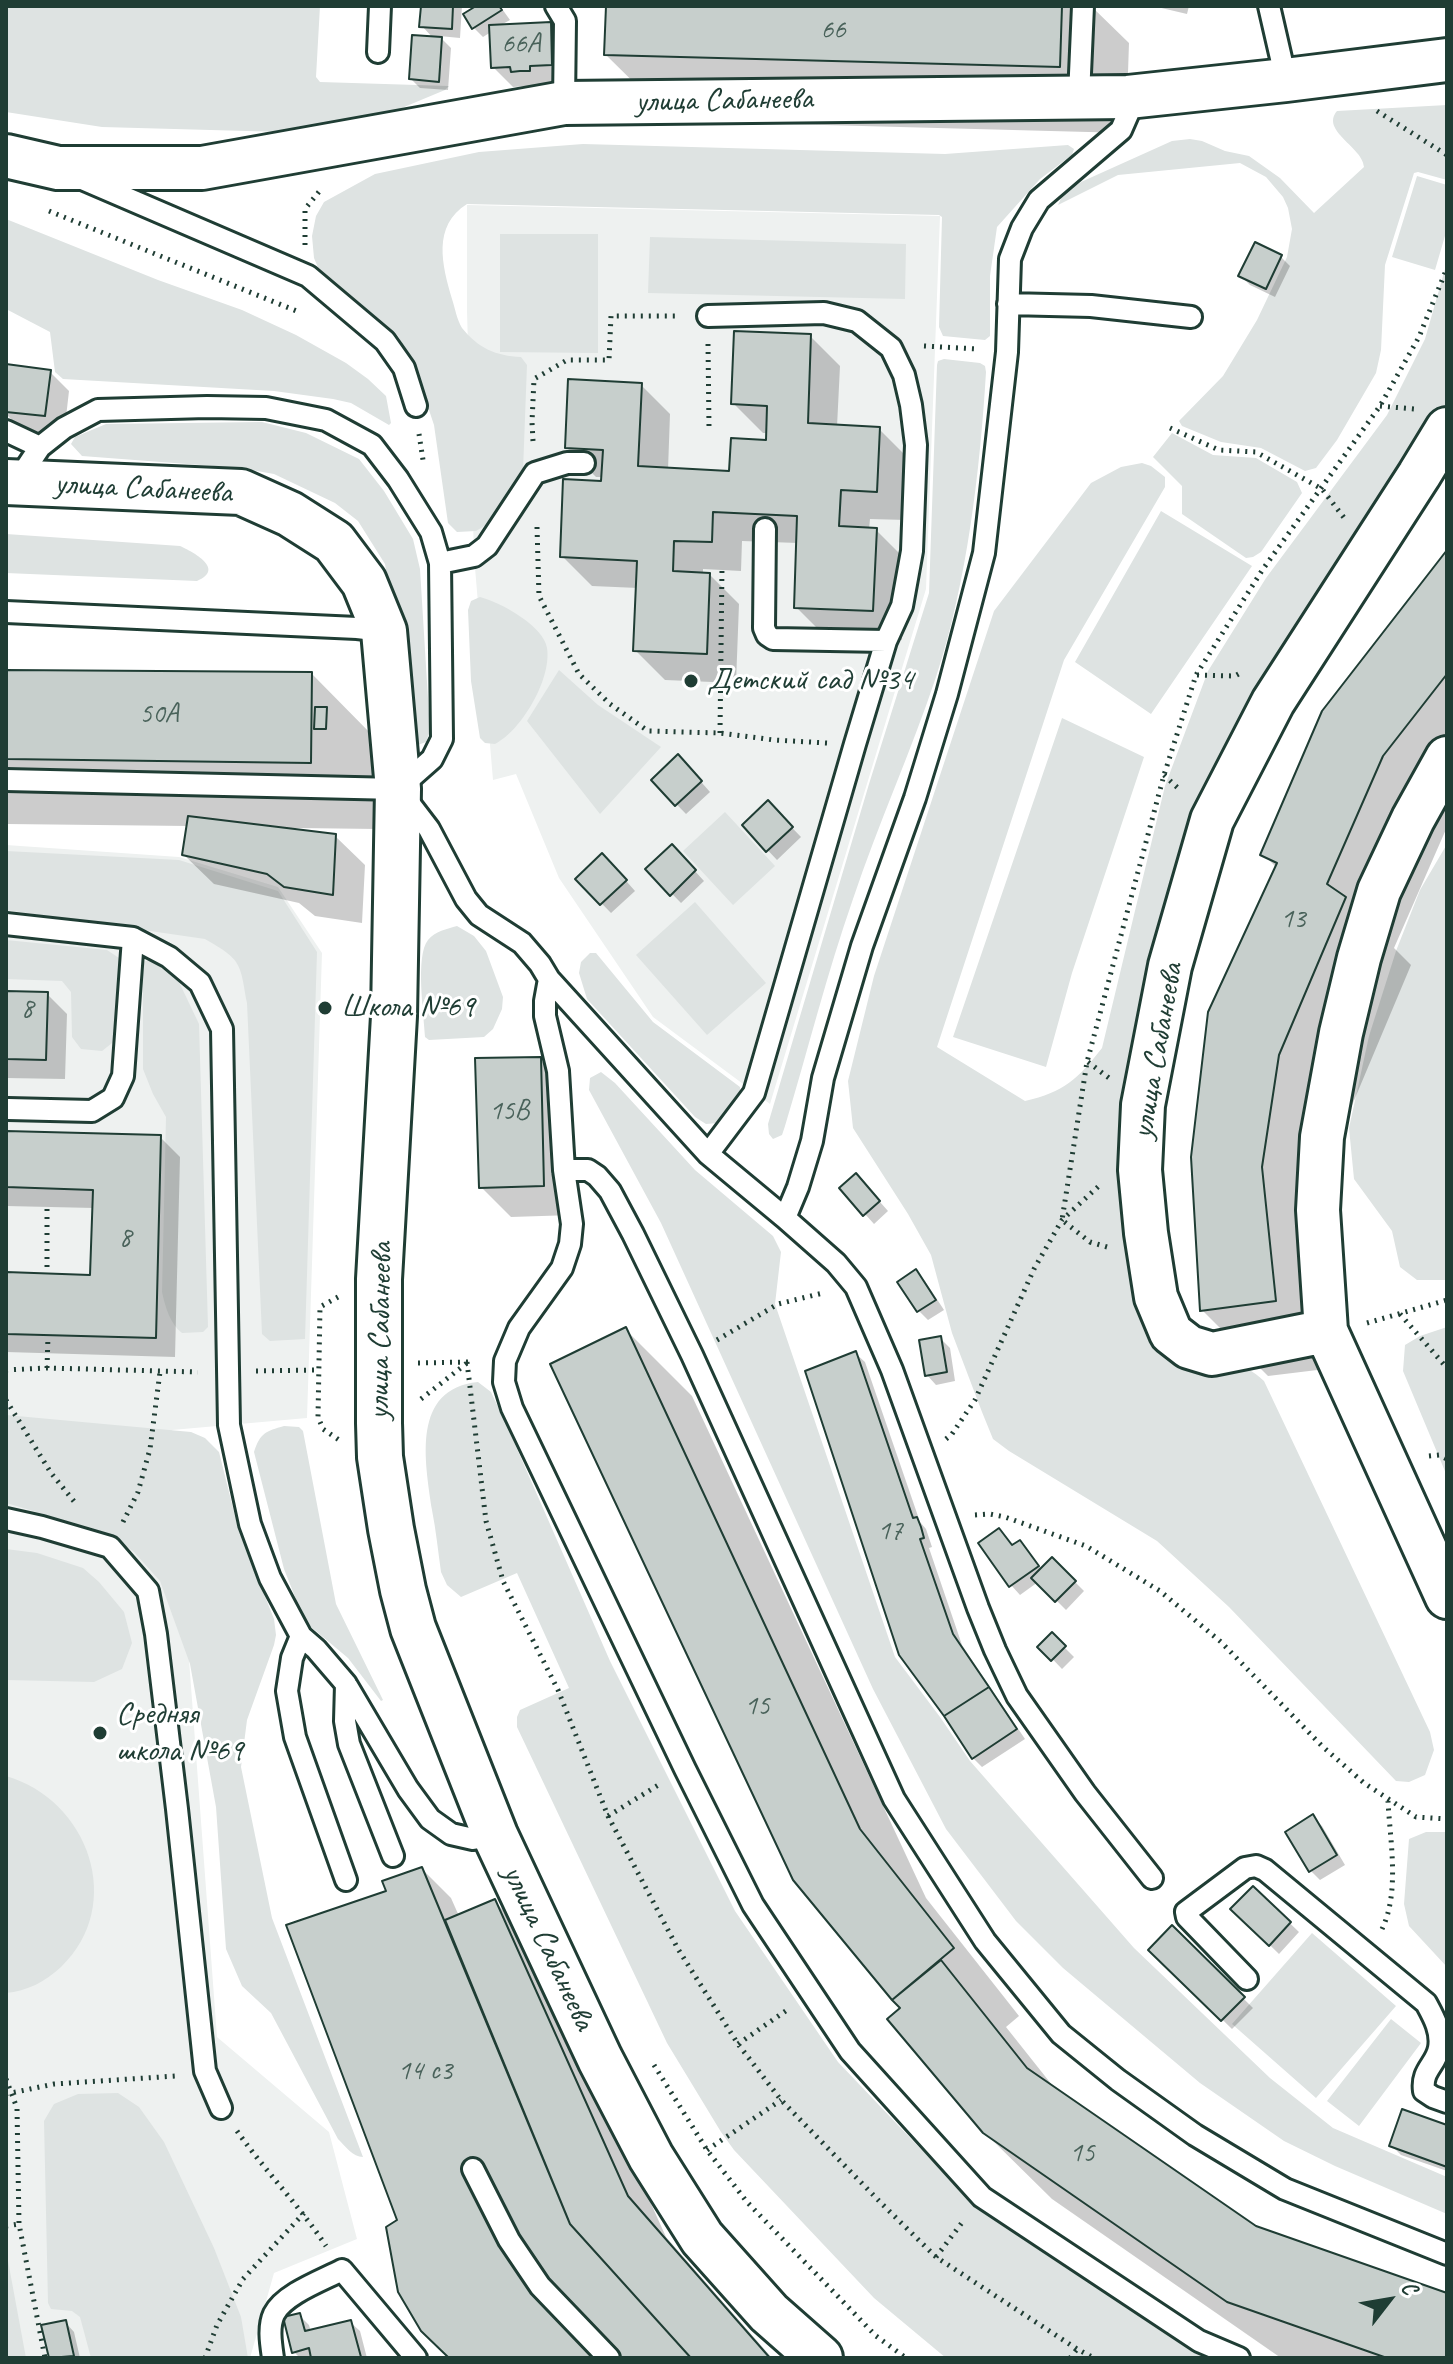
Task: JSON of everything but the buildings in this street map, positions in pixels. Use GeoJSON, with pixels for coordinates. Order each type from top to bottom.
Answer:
{"type":"FeatureCollection","features":[{"type":"Feature","properties":{"kind":"street","name":"улица Сабанеева"},"geometry":{"type":"LineString","coordinates":[[6,156],[58,168],[202,168],[564,103],[1128,97],[1447,60]]}},
{"type":"Feature","properties":{"kind":"street","name":"улица Сабанеева"},"geometry":{"type":"LineString","coordinates":[[1342,1329],[1212,1354],[1189,1347],[1171,1333],[1156,1297],[1146,1233],[1140,1170],[1143,1105],[1170,966],[1212,820],[1273,702],[1447,429]]}},
{"type":"Feature","properties":{"kind":"street","name":"улица Сабанеева"},"geometry":{"type":"LineString","coordinates":[[23,470],[241,492],[290,514],[334,542],[364,582],[384,631],[398,789],[394,1016],[379,1279],[380,1457],[391,1529],[413,1628],[495,1835],[600,2059],[651,2157],[702,2238],[769,2313],[820,2358]]}},
{"type":"Feature","properties":{"kind":"street"},"geometry":{"type":"LineString","coordinates":[[1447,758],[1413,819],[1379,891],[1359,958],[1341,1033],[1322,1137],[1318,1210],[1342,1329],[1447,1597]]}},
{"type":"Feature","properties":{"kind":"lane"},"geometry":{"type":"LineString","coordinates":[[378,52],[380,6]]}},
{"type":"Feature","properties":{"kind":"lane"},"geometry":{"type":"LineString","coordinates":[[1079,96],[1083,6]]}},
{"type":"Feature","properties":{"kind":"lane"},"geometry":{"type":"LineString","coordinates":[[1269,6],[1303,78]]}},
{"type":"Feature","properties":{"kind":"lane"},"geometry":{"type":"LineString","coordinates":[[563,11],[564,103]]}},
{"type":"Feature","properties":{"kind":"lane"},"geometry":{"type":"LineString","coordinates":[[785,1218],[812,1141],[823,1078],[862,946],[915,798],[947,694],[984,553],[1007,352],[1010,259],[1022,228],[1039,200],[1121,130],[1128,114],[1128,97]]}},
{"type":"Feature","properties":{"kind":"lane"},"geometry":{"type":"LineString","coordinates":[[58,168],[308,276],[385,341],[404,368],[416,406]]}},
{"type":"Feature","properties":{"kind":"lane"},"geometry":{"type":"LineString","coordinates":[[1008,304],[1091,306],[1191,317]]}},
{"type":"Feature","properties":{"kind":"lane"},"geometry":{"type":"LineString","coordinates":[[708,316],[824,313],[857,321],[891,348],[904,375],[916,445],[912,551],[902,606],[886,641],[754,1093],[708,1154]]}},
{"type":"Feature","properties":{"kind":"lane"},"geometry":{"type":"LineString","coordinates":[[6,431],[23,470],[64,428],[98,410],[266,408],[326,420],[372,445],[398,479],[431,532],[440,563],[442,739],[432,759],[398,789],[6,780]]}},
{"type":"Feature","properties":{"kind":"lane"},"geometry":{"type":"LineString","coordinates":[[440,563],[474,556],[487,546],[535,473],[567,463],[584,463]]}},
{"type":"Feature","properties":{"kind":"lane"},"geometry":{"type":"LineString","coordinates":[[765,529],[764,628],[767,635],[773,639],[886,641]]}},
{"type":"Feature","properties":{"kind":"lane"},"geometry":{"type":"LineString","coordinates":[[6,612],[384,631]]}},
{"type":"Feature","properties":{"kind":"lane"},"geometry":{"type":"LineString","coordinates":[[398,789],[429,829],[466,899],[479,915],[522,943],[549,979],[708,1154],[836,1263],[856,1287],[892,1370],[989,1636],[1017,1696],[1085,1793],[1152,1878]]}},
{"type":"Feature","properties":{"kind":"lane"},"geometry":{"type":"LineString","coordinates":[[6,924],[133,938],[169,957],[200,983],[222,1029],[229,1425],[250,1524],[270,1578],[301,1636],[346,1684],[408,1789],[430,1819],[451,1834],[473,1839],[495,1835]]}},
{"type":"Feature","properties":{"kind":"lane"},"geometry":{"type":"LineString","coordinates":[[8,1109],[92,1111],[113,1098],[123,1076],[133,938]]}},
{"type":"Feature","properties":{"kind":"lane"},"geometry":{"type":"LineString","coordinates":[[549,979],[545,1016],[558,1071],[564,1170],[572,1224],[570,1244],[562,1268],[519,1328],[505,1361],[504,1382],[512,1408],[753,1905],[850,2051],[982,2197],[1199,2341],[1239,2358]]}},
{"type":"Feature","properties":{"kind":"lane"},"geometry":{"type":"LineString","coordinates":[[564,1170],[588,1170],[610,1191],[692,1355],[894,1799],[985,1941],[1061,2034],[1118,2080],[1195,2135],[1285,2189],[1447,2254]]}},
{"type":"Feature","properties":{"kind":"lane"},"geometry":{"type":"LineString","coordinates":[[6,1519],[110,1547],[148,1591],[156,1634],[205,2071],[221,2108]]}},
{"type":"Feature","properties":{"kind":"lane"},"geometry":{"type":"LineString","coordinates":[[301,1636],[292,1658],[287,1691],[295,1737],[346,1880]]}},
{"type":"Feature","properties":{"kind":"lane"},"geometry":{"type":"LineString","coordinates":[[346,1684],[345,1721],[349,1744],[393,1856]]}},
{"type":"Feature","properties":{"kind":"lane"},"geometry":{"type":"LineString","coordinates":[[1247,1979],[1187,1917],[1186,1912],[1245,1868],[1256,1866],[1265,1870],[1426,2003],[1438,2026],[1439,2049],[1422,2079],[1424,2091],[1447,2102]]}},
{"type":"Feature","properties":{"kind":"lane"},"geometry":{"type":"LineString","coordinates":[[473,2169],[509,2240],[540,2286],[609,2358]]}},
{"type":"Feature","properties":{"kind":"lane"},"geometry":{"type":"LineString","coordinates":[[273,2358],[270,2338],[274,2313],[287,2300],[342,2270],[416,2358]]}},
{"type":"Feature","properties":{"kind":"path"},"geometry":{"type":"LineString","coordinates":[[1303,78],[1447,155]]}},
{"type":"Feature","properties":{"kind":"path"},"geometry":{"type":"LineString","coordinates":[[308,276],[305,209],[323,186]]}},
{"type":"Feature","properties":{"kind":"path"},"geometry":{"type":"LineString","coordinates":[[47,210],[304,314]]}},
{"type":"Feature","properties":{"kind":"path"},"geometry":{"type":"LineString","coordinates":[[1062,1220],[1087,1062],[1164,775],[1196,675],[1263,569],[1380,406],[1419,337],[1447,268]]}},
{"type":"Feature","properties":{"kind":"path"},"geometry":{"type":"LineString","coordinates":[[709,427],[708,316],[611,316],[609,360],[567,360],[534,379],[532,422],[539,596],[579,674],[610,704],[648,731],[720,733],[774,740],[855,744]]}},
{"type":"Feature","properties":{"kind":"path"},"geometry":{"type":"LineString","coordinates":[[936,346],[1007,352]]}},
{"type":"Feature","properties":{"kind":"path"},"geometry":{"type":"LineString","coordinates":[[1170,428],[1219,450],[1256,452],[1322,489]]}},
{"type":"Feature","properties":{"kind":"path"},"geometry":{"type":"LineString","coordinates":[[720,733],[722,567]]}},
{"type":"Feature","properties":{"kind":"path"},"geometry":{"type":"LineString","coordinates":[[924,1457],[952,1434],[975,1400],[1034,1269],[1062,1220],[1103,1182]]}},
{"type":"Feature","properties":{"kind":"path"},"geometry":{"type":"LineString","coordinates":[[47,1209],[47,1274]]}},
{"type":"Feature","properties":{"kind":"path"},"geometry":{"type":"LineString","coordinates":[[692,1355],[778,1304],[802,1296],[856,1287]]}},
{"type":"Feature","properties":{"kind":"path"},"geometry":{"type":"LineString","coordinates":[[340,1441],[323,1429],[318,1417],[320,1307],[343,1297]]}},
{"type":"Feature","properties":{"kind":"path"},"geometry":{"type":"LineString","coordinates":[[1342,1329],[1447,1300]]}},
{"type":"Feature","properties":{"kind":"path"},"geometry":{"type":"LineString","coordinates":[[1400,1314],[1447,1368]]}},
{"type":"Feature","properties":{"kind":"path"},"geometry":{"type":"LineString","coordinates":[[47,1368],[48,1336]]}},
{"type":"Feature","properties":{"kind":"path"},"geometry":{"type":"LineString","coordinates":[[413,1363],[505,1361]]}},
{"type":"Feature","properties":{"kind":"path"},"geometry":{"type":"LineString","coordinates":[[413,1391],[414,1405],[467,1362]]}},
{"type":"Feature","properties":{"kind":"path"},"geometry":{"type":"LineString","coordinates":[[467,1362],[486,1521],[503,1581],[558,1690],[608,1816],[678,1949],[738,2044],[781,2100],[936,2257],[1094,2358]]}},
{"type":"Feature","properties":{"kind":"path"},"geometry":{"type":"LineString","coordinates":[[6,1370],[47,1368],[160,1372],[150,1449],[138,1492],[110,1547],[51,1473],[6,1400]]}},
{"type":"Feature","properties":{"kind":"path"},"geometry":{"type":"LineString","coordinates":[[266,1370],[319,1370]]}},
{"type":"Feature","properties":{"kind":"path"},"geometry":{"type":"LineString","coordinates":[[947,1523],[973,1515],[1005,1517],[1086,1546],[1120,1565],[1160,1591],[1221,1642],[1322,1746],[1388,1800],[1416,1817],[1447,1819]]}},
{"type":"Feature","properties":{"kind":"path"},"geometry":{"type":"LineString","coordinates":[[608,1816],[685,1769]]}},
{"type":"Feature","properties":{"kind":"path"},"geometry":{"type":"LineString","coordinates":[[1369,1957],[1387,1917],[1390,1895],[1392,1864],[1388,1800]]}},
{"type":"Feature","properties":{"kind":"path"},"geometry":{"type":"LineString","coordinates":[[738,2044],[811,1993]]}},
{"type":"Feature","properties":{"kind":"path"},"geometry":{"type":"LineString","coordinates":[[649,2056],[707,2150],[747,2202],[876,2336],[906,2358]]}},
{"type":"Feature","properties":{"kind":"path"},"geometry":{"type":"LineString","coordinates":[[9,2094],[54,2084],[176,2076],[205,2071]]}},
{"type":"Feature","properties":{"kind":"path"},"geometry":{"type":"LineString","coordinates":[[6,2079],[9,2094],[17,2108],[19,2224],[45,2358]]}},
{"type":"Feature","properties":{"kind":"path"},"geometry":{"type":"LineString","coordinates":[[707,2150],[781,2100]]}},
{"type":"Feature","properties":{"kind":"path"},"geometry":{"type":"LineString","coordinates":[[221,2108],[249,2149],[304,2213],[342,2270]]}},
{"type":"Feature","properties":{"kind":"path"},"geometry":{"type":"LineString","coordinates":[[936,2257],[982,2197]]}},
{"type":"Feature","properties":{"kind":"path"},"geometry":{"type":"LineString","coordinates":[[205,2358],[217,2325],[243,2279],[304,2213]]}},
{"type":"Feature","properties":{"kind":"path"},"geometry":{"type":"LineString","coordinates":[[6,2226],[19,2224]]}},
{"type":"Feature","properties":{"kind":"path"},"geometry":{"type":"LineString","coordinates":[[1070,2358],[1077,2349]]}},
{"type":"Feature","properties":{"kind":"shaded area"},"geometry":{"type":"Polygon","coordinates":[[[6,6],[320,6],[316,77],[320,82],[449,86],[397,110],[283,132],[102,127],[6,112],[6,6]]]}},
{"type":"Feature","properties":{"kind":"shaded area"},"geometry":{"type":"Polygon","coordinates":[[[1447,105],[1447,180],[1414,173],[1385,265],[1381,350],[1376,373],[1337,440],[1316,468],[1305,471],[1261,448],[1221,442],[1182,426],[1179,421],[1223,376],[1257,320],[1287,257],[1292,229],[1283,197],[1266,177],[1240,163],[1118,175],[1058,205],[1063,194],[1081,182],[1172,141],[1190,139],[1249,156],[1280,178],[1314,213],[1364,167],[1357,153],[1334,125],[1333,118],[1337,111],[1447,105]]]}},
{"type":"Feature","properties":{"kind":"shaded area"},"geometry":{"type":"Polygon","coordinates":[[[583,144],[945,154],[1068,145],[1074,149],[1072,155],[1040,179],[997,227],[990,276],[990,336],[985,340],[943,336],[939,327],[942,217],[939,215],[467,204],[448,223],[443,247],[445,273],[459,321],[468,335],[481,346],[503,355],[521,357],[527,365],[523,471],[494,520],[476,531],[457,532],[448,523],[434,425],[414,365],[398,336],[319,270],[314,258],[312,236],[316,216],[324,202],[375,174],[479,152],[583,144]]]}},
{"type":"Feature","properties":{"kind":"shaded area"},"geometry":{"type":"Polygon","coordinates":[[[1417,176],[1447,185],[1447,229],[1435,270],[1392,257],[1417,176]]]}},
{"type":"Feature","properties":{"kind":"shaded area","name":"Детский сад №34"},"geometry":{"type":"Polygon","coordinates":[[[467,205],[940,216],[926,589],[770,1104],[653,1017],[559,878],[516,774],[493,780],[474,556],[467,205]]]}},
{"type":"Feature","properties":{"kind":"shaded area"},"geometry":{"type":"Polygon","coordinates":[[[6,219],[242,310],[296,335],[368,379],[386,396],[391,423],[389,425],[351,403],[274,391],[63,379],[55,372],[50,332],[6,309],[6,219]]]}},
{"type":"Feature","properties":{"kind":"shaded area"},"geometry":{"type":"Polygon","coordinates":[[[500,234],[598,234],[598,353],[500,352],[500,234]]]}},
{"type":"Feature","properties":{"kind":"shaded area"},"geometry":{"type":"Polygon","coordinates":[[[650,237],[906,244],[905,299],[648,293],[650,237]]]}},
{"type":"Feature","properties":{"kind":"shaded area"},"geometry":{"type":"Polygon","coordinates":[[[1447,262],[1447,420],[1202,820],[1128,1065],[1120,1107],[1128,1233],[1146,1332],[1159,1352],[1187,1368],[1208,1373],[1242,1367],[1264,1381],[1430,1732],[1434,1750],[1425,1775],[1409,1782],[1396,1781],[1229,1607],[1157,1541],[993,1439],[952,1333],[931,1255],[853,1128],[848,1081],[874,976],[994,611],[1091,483],[1121,467],[1142,463],[1165,477],[1165,487],[1064,660],[937,1047],[1025,1101],[1069,1083],[1102,1048],[1165,786],[1208,671],[1266,578],[1387,415],[1425,339],[1447,262]]]}},
{"type":"Feature","properties":{"kind":"shaded area"},"geometry":{"type":"Polygon","coordinates":[[[944,359],[980,363],[985,366],[986,372],[976,487],[956,604],[936,677],[844,927],[782,1135],[773,1139],[768,1124],[929,593],[937,365],[944,359]]]}},
{"type":"Feature","properties":{"kind":"shaded area"},"geometry":{"type":"Polygon","coordinates":[[[262,422],[306,433],[359,459],[384,491],[413,539],[420,569],[430,731],[426,742],[415,746],[385,564],[358,521],[335,503],[274,474],[240,468],[82,456],[71,444],[75,437],[106,424],[262,422]]]}},
{"type":"Feature","properties":{"kind":"shaded area"},"geometry":{"type":"Polygon","coordinates":[[[1172,433],[1213,455],[1256,458],[1297,482],[1302,493],[1261,552],[1246,558],[1182,514],[1182,486],[1153,457],[1172,433]]]}},
{"type":"Feature","properties":{"kind":"shaded area"},"geometry":{"type":"Polygon","coordinates":[[[1161,511],[1252,566],[1151,714],[1075,662],[1161,511]]]}},
{"type":"Feature","properties":{"kind":"shaded area"},"geometry":{"type":"Polygon","coordinates":[[[6,534],[180,546],[204,561],[208,571],[197,581],[6,573],[6,534]]]}},
{"type":"Feature","properties":{"kind":"shaded area"},"geometry":{"type":"Polygon","coordinates":[[[480,597],[530,624],[538,631],[547,648],[545,674],[533,703],[515,728],[495,744],[485,743],[480,738],[471,681],[468,610],[471,601],[480,597]]]}},
{"type":"Feature","properties":{"kind":"shaded area"},"geometry":{"type":"Polygon","coordinates":[[[559,670],[598,705],[661,747],[600,814],[527,721],[559,670]]]}},
{"type":"Feature","properties":{"kind":"shaded area"},"geometry":{"type":"Polygon","coordinates":[[[1062,718],[1144,757],[1072,973],[1046,1067],[953,1037],[1062,718]]]}},
{"type":"Feature","properties":{"kind":"shaded area"},"geometry":{"type":"Polygon","coordinates":[[[725,812],[775,866],[733,905],[683,851],[725,812]]]}},
{"type":"Feature","properties":{"kind":"shaded area"},"geometry":{"type":"Polygon","coordinates":[[[1447,844],[1447,1280],[1417,1280],[1400,1267],[1392,1231],[1354,1179],[1349,1128],[1369,1036],[1396,951],[1420,890],[1447,844]]]}},
{"type":"Feature","properties":{"kind":"shaded area","name":"Средняя школа №69"},"geometry":{"type":"Polygon","coordinates":[[[6,845],[179,857],[278,887],[322,953],[307,1418],[172,1430],[217,2037],[329,2132],[357,2239],[274,2273],[250,2358],[6,2358],[6,845]]]}},
{"type":"Feature","properties":{"kind":"shaded area"},"geometry":{"type":"Polygon","coordinates":[[[6,851],[179,860],[278,891],[317,952],[305,1339],[270,1341],[262,1334],[247,1003],[237,964],[226,952],[205,939],[6,910],[6,851]]]}},
{"type":"Feature","properties":{"kind":"shaded area"},"geometry":{"type":"Polygon","coordinates":[[[695,902],[766,983],[707,1035],[636,955],[695,902]]]}},
{"type":"Feature","properties":{"kind":"shaded area"},"geometry":{"type":"Polygon","coordinates":[[[457,926],[474,936],[486,951],[503,997],[502,1009],[493,1029],[484,1037],[429,1040],[425,1037],[421,986],[424,948],[434,934],[457,926]]]}},
{"type":"Feature","properties":{"kind":"shaded area"},"geometry":{"type":"Polygon","coordinates":[[[6,940],[107,950],[119,958],[117,1039],[102,1051],[81,1049],[72,1037],[71,992],[62,981],[6,979],[6,940]]]}},
{"type":"Feature","properties":{"kind":"shaded area"},"geometry":{"type":"Polygon","coordinates":[[[590,953],[596,953],[653,1022],[740,1087],[740,1097],[718,1123],[706,1124],[695,1117],[587,999],[579,973],[581,962],[590,953]]]}},
{"type":"Feature","properties":{"kind":"shaded area"},"geometry":{"type":"Polygon","coordinates":[[[145,961],[152,961],[179,982],[199,1024],[208,1327],[203,1332],[182,1333],[174,1325],[162,1292],[166,1117],[143,1069],[145,961]]]}},
{"type":"Feature","properties":{"kind":"shaded area"},"geometry":{"type":"Polygon","coordinates":[[[601,1072],[615,1083],[695,1170],[773,1236],[781,1252],[775,1304],[895,1657],[970,1761],[1134,1948],[1270,2078],[1333,2128],[1447,2177],[1447,2214],[1284,2141],[1200,2083],[1063,1968],[1016,1921],[946,1829],[873,1689],[661,1223],[589,1090],[590,1078],[601,1072]]]}},
{"type":"Feature","properties":{"kind":"shaded area"},"geometry":{"type":"Polygon","coordinates":[[[1447,1327],[1447,1476],[1403,1371],[1405,1345],[1447,1327]]]}},
{"type":"Feature","properties":{"kind":"shaded area"},"geometry":{"type":"Polygon","coordinates":[[[478,1382],[491,1392],[610,1661],[735,1911],[838,2062],[976,2207],[1194,2349],[1213,2358],[946,2358],[874,2298],[734,2150],[667,2043],[517,1727],[520,1710],[569,1688],[517,1573],[461,1597],[447,1585],[441,1572],[427,1470],[427,1430],[432,1413],[442,1398],[456,1388],[478,1382]]]}},
{"type":"Feature","properties":{"kind":"shaded area"},"geometry":{"type":"Polygon","coordinates":[[[6,1415],[191,1432],[205,1438],[219,1452],[238,1528],[274,1619],[276,1635],[247,1720],[241,1767],[272,1918],[363,2157],[353,2153],[338,2139],[271,2013],[242,1986],[226,1949],[216,1807],[190,1664],[160,1581],[134,1552],[109,1533],[6,1503],[6,1415]]]}},
{"type":"Feature","properties":{"kind":"shaded area"},"geometry":{"type":"Polygon","coordinates":[[[284,1426],[299,1427],[303,1431],[336,1604],[381,1701],[348,1658],[305,1622],[284,1569],[254,1452],[264,1434],[284,1426]]]}},
{"type":"Feature","properties":{"kind":"shaded area"},"geometry":{"type":"Polygon","coordinates":[[[6,1549],[37,1553],[83,1568],[99,1582],[124,1612],[132,1643],[122,1669],[94,1682],[6,1680],[6,1549]]]}},
{"type":"Feature","properties":{"kind":"shaded area"},"geometry":{"type":"Polygon","coordinates":[[[6,1776],[35,1789],[59,1807],[77,1831],[89,1857],[94,1886],[92,1914],[81,1942],[61,1967],[35,1985],[6,1993],[6,1776]]]}},
{"type":"Feature","properties":{"kind":"shaded area"},"geometry":{"type":"Polygon","coordinates":[[[1426,1832],[1447,1832],[1447,1967],[1409,1926],[1404,1904],[1409,1839],[1426,1832]]]}},
{"type":"Feature","properties":{"kind":"shaded area"},"geometry":{"type":"Polygon","coordinates":[[[1312,1933],[1396,2006],[1316,2098],[1232,2024],[1312,1933]]]}},
{"type":"Feature","properties":{"kind":"shaded area"},"geometry":{"type":"Polygon","coordinates":[[[1391,2019],[1421,2043],[1359,2126],[1327,2101],[1391,2019]]]}},
{"type":"Feature","properties":{"kind":"shaded area"},"geometry":{"type":"Polygon","coordinates":[[[118,2093],[139,2107],[164,2142],[214,2248],[241,2317],[248,2358],[91,2358],[80,2317],[72,2311],[51,2309],[48,2303],[44,2121],[54,2104],[78,2094],[118,2093]]]}},
{"type":"Feature","properties":{"kind":"shaded area"},"geometry":{"type":"Polygon","coordinates":[[[6,2250],[26,2358],[6,2358],[6,2250]]]}},
{"type":"Feature","properties":{"kind":"place","name":"Детский сад №34"},"geometry":{"type":"Point","coordinates":[691,681]}},
{"type":"Feature","properties":{"kind":"place","name":"Школа №69"},"geometry":{"type":"Point","coordinates":[325,1008]}},
{"type":"Feature","properties":{"kind":"place","name":"Средняя школа №69"},"geometry":{"type":"Point","coordinates":[100,1733]}}]}
